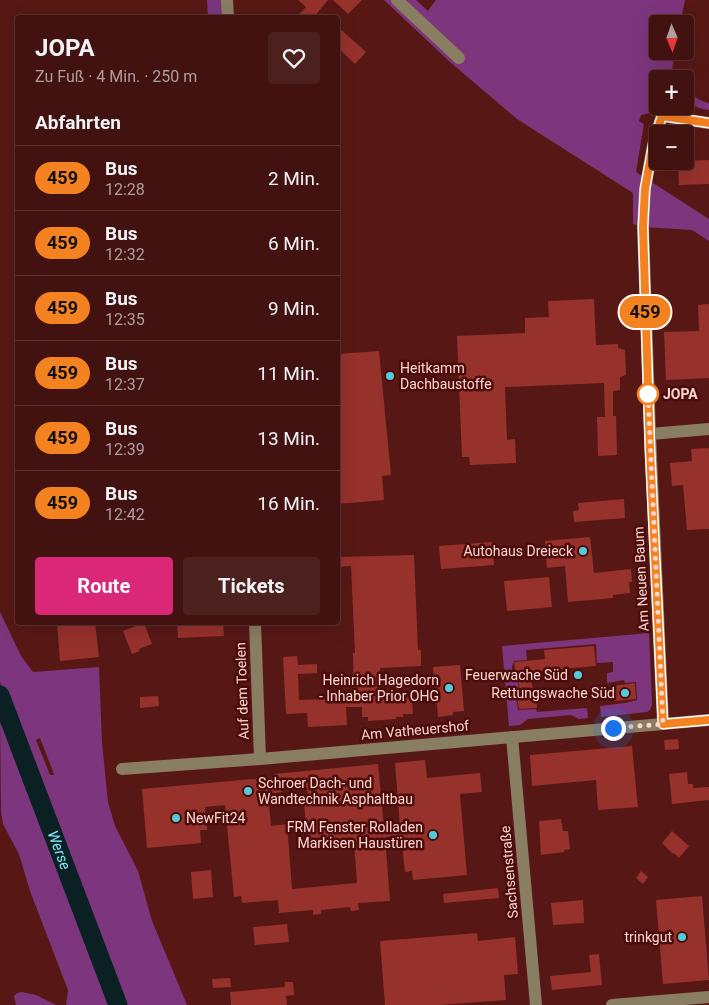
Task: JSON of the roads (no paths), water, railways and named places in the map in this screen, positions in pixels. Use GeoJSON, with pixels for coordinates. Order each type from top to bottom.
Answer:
{"type":"FeatureCollection","features":[{"type":"Feature","properties":{"kind":"street"},"geometry":{"type":"LineString","coordinates":[[227,0],[228,15]]}},
{"type":"Feature","properties":{"kind":"street"},"geometry":{"type":"LineString","coordinates":[[397,0],[459,58]]}},
{"type":"Feature","properties":{"kind":"street","name":"Am Neuen Baum"},"geometry":{"type":"LineString","coordinates":[[662,115],[654,140],[645,189],[643,227],[663,724]]}},
{"type":"Feature","properties":{"kind":"street","name":"Am Neuen Baum"},"geometry":{"type":"LineString","coordinates":[[678,115],[709,123]]}},
{"type":"Feature","properties":{"kind":"street"},"geometry":{"type":"LineString","coordinates":[[650,434],[709,429]]}},
{"type":"Feature","properties":{"kind":"street","name":"Auf dem Toelen"},"geometry":{"type":"LineString","coordinates":[[255,625],[260,759]]}},
{"type":"Feature","properties":{"kind":"street","name":"Am Vatheuershof"},"geometry":{"type":"LineString","coordinates":[[122,769],[260,759],[709,720]]}},
{"type":"Feature","properties":{"kind":"street","name":"Sachsenstraße"},"geometry":{"type":"LineString","coordinates":[[512,737],[536,1005]]}},
{"type":"Feature","properties":{"kind":"street"},"geometry":{"type":"LineString","coordinates":[[612,1005],[709,997]]}},
{"type":"Feature","properties":{"kind":"waterway","name":"Werse"},"geometry":{"type":"LineString","coordinates":[[0,695],[118,1005]]}},
{"type":"Feature","properties":{"kind":"place","name":"Heitkamm Dachbaustoffe"},"geometry":{"type":"Point","coordinates":[390,376]}},
{"type":"Feature","properties":{"kind":"place","name":"JOPA"},"geometry":{"type":"Point","coordinates":[648,394]}},
{"type":"Feature","properties":{"kind":"place","name":"Autohaus Dreieck"},"geometry":{"type":"Point","coordinates":[583,551]}},
{"type":"Feature","properties":{"kind":"place","name":"Feuerwache Süd"},"geometry":{"type":"Point","coordinates":[578,675]}},
{"type":"Feature","properties":{"kind":"place","name":"Heinrich Hagedorn - Inhaber Prior OHG"},"geometry":{"type":"Point","coordinates":[449,688]}},
{"type":"Feature","properties":{"kind":"place","name":"Rettungswache Süd"},"geometry":{"type":"Point","coordinates":[625,693]}},
{"type":"Feature","properties":{"kind":"place","name":"Schroer Dach- und Wandtechnik Asphaltbau"},"geometry":{"type":"Point","coordinates":[248,791]}},
{"type":"Feature","properties":{"kind":"place","name":"NewFit24"},"geometry":{"type":"Point","coordinates":[176,818]}},
{"type":"Feature","properties":{"kind":"place","name":"FRM Fenster Rolladen Markisen Haustüren"},"geometry":{"type":"Point","coordinates":[433,835]}},
{"type":"Feature","properties":{"kind":"place","name":"trinkgut"},"geometry":{"type":"Point","coordinates":[682,937]}}]}
